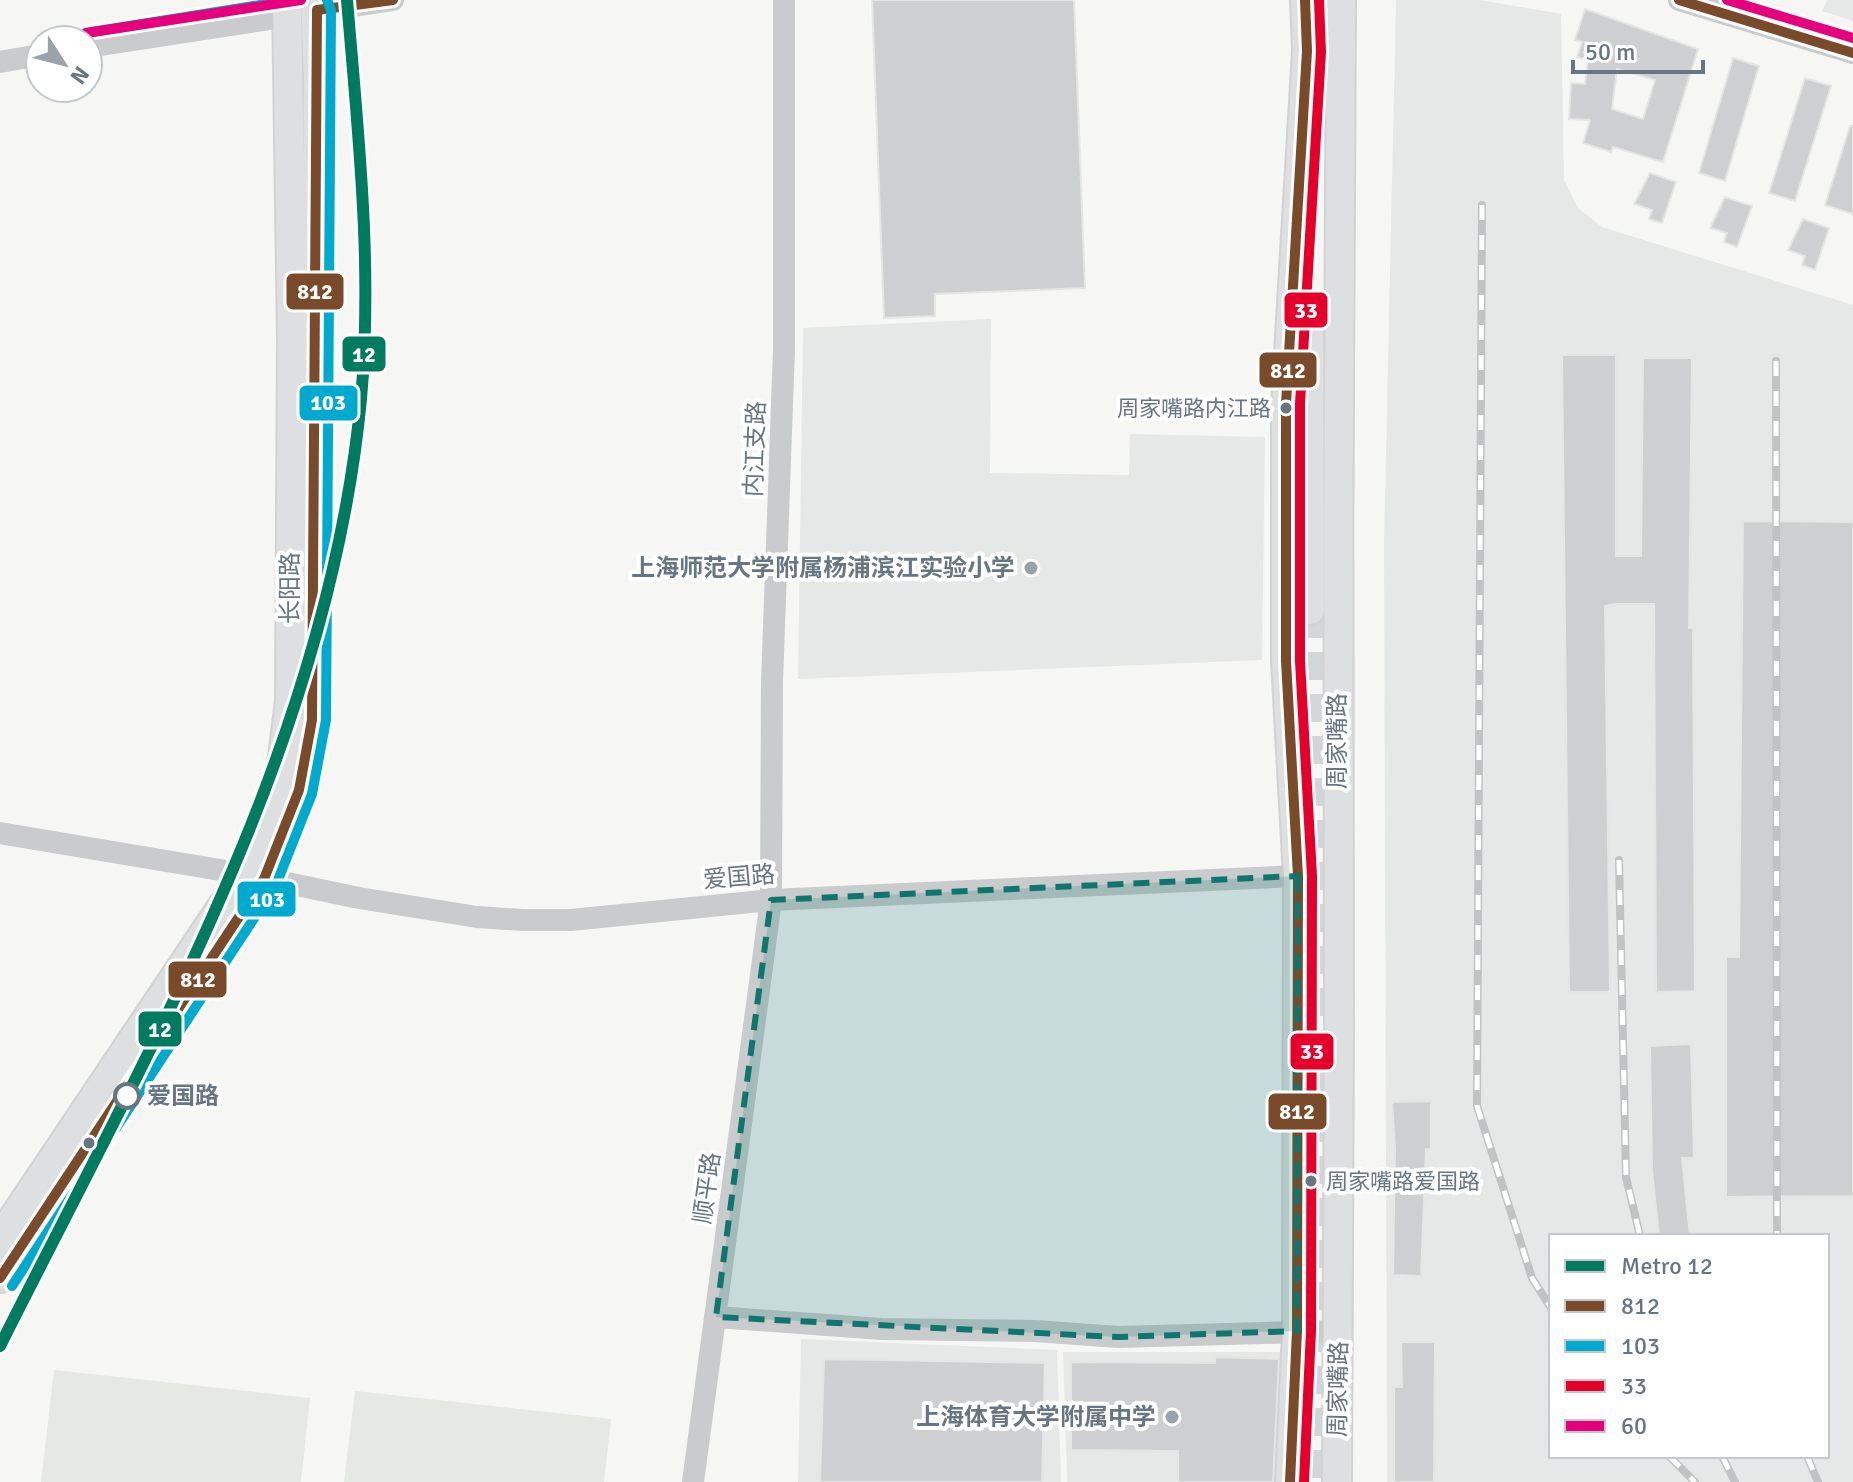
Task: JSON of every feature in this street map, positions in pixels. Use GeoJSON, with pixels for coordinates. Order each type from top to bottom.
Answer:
{"type":"FeatureCollection","features":[{"type":"Feature","properties":{"kind":"main road","name":"周家嘴路"},"geometry":{"type":"LineString","coordinates":[[1290,1482],[1297,1331],[1298,876],[1286,661],[1286,404],[1307,51],[1305,0]]}},
{"type":"Feature","properties":{"kind":"main road","name":"周家嘴路"},"geometry":{"type":"LineString","coordinates":[[1337,1482],[1339,1331],[1324,615],[1341,0]]}},
{"type":"Feature","properties":{"kind":"main road","name":"长阳路"},"geometry":{"type":"LineString","coordinates":[[0,1278],[254,876],[299,790],[312,720],[316,5]]}},
{"type":"Feature","properties":{"kind":"main road","name":"长阳路"},"geometry":{"type":"LineString","coordinates":[[0,1238],[254,876],[263,834],[279,788],[290,701],[292,340],[287,7]]}},
{"type":"Feature","properties":{"kind":"main road"},"geometry":{"type":"LineString","coordinates":[[1307,51],[1324,615],[1327,896],[1325,1297]]}},
{"type":"Feature","properties":{"kind":"street"},"geometry":{"type":"LineString","coordinates":[[104,44],[287,7],[393,0]]}},
{"type":"Feature","properties":{"kind":"street","name":"内江支路"},"geometry":{"type":"LineString","coordinates":[[771,900],[772,682],[784,349],[784,0]]}},
{"type":"Feature","properties":{"kind":"street"},"geometry":{"type":"LineString","coordinates":[[1679,0],[1853,53]]}},
{"type":"Feature","properties":{"kind":"street"},"geometry":{"type":"LineString","coordinates":[[0,62],[24,58]]}},
{"type":"Feature","properties":{"kind":"street","name":"爱国路"},"geometry":{"type":"LineString","coordinates":[[0,833],[477,917],[523,920],[571,920],[771,900],[1298,876]]}},
{"type":"Feature","properties":{"kind":"street","name":"顺平路"},"geometry":{"type":"LineString","coordinates":[[693,1482],[771,900]]}},
{"type":"Feature","properties":{"kind":"street"},"geometry":{"type":"LineString","coordinates":[[716,1317],[881,1329],[1035,1331],[1118,1337],[1339,1331]]}},
{"type":"Feature","properties":{"kind":"highlighted area"},"geometry":{"type":"Polygon","coordinates":[[[1298,876],[1297,1331],[1118,1337],[716,1317],[771,900],[1298,876]]]}},
{"type":"Feature","properties":{"kind":"shaded area"},"geometry":{"type":"Polygon","coordinates":[[[1396,0],[1480,0],[1561,14],[1564,180],[1578,208],[1602,227],[1853,305],[1853,1482],[1387,1482],[1384,544],[1396,0]]]}},
{"type":"Feature","properties":{"kind":"shaded area"},"geometry":{"type":"Polygon","coordinates":[[[1827,0],[1853,0],[1853,21],[1822,11],[1827,0]]]}},
{"type":"Feature","properties":{"kind":"shaded area","name":"上海师范大学附属杨浦滨江实验小学"},"geometry":{"type":"Polygon","coordinates":[[[991,319],[990,473],[1129,475],[1130,434],[1265,437],[1262,660],[798,679],[803,328],[991,319]]]}},
{"type":"Feature","properties":{"kind":"shaded area"},"geometry":{"type":"Polygon","coordinates":[[[801,1339],[1057,1350],[1061,1482],[798,1482],[801,1339]]]}},
{"type":"Feature","properties":{"kind":"shaded area","name":"上海体育大学附属中学"},"geometry":{"type":"Polygon","coordinates":[[[1063,1352],[1282,1352],[1277,1482],[1067,1482],[1063,1352]]]}},
{"type":"Feature","properties":{"kind":"shaded area"},"geometry":{"type":"Polygon","coordinates":[[[54,1370],[310,1398],[301,1482],[41,1482],[54,1370]]]}},
{"type":"Feature","properties":{"kind":"shaded area"},"geometry":{"type":"Polygon","coordinates":[[[355,1391],[611,1419],[604,1482],[344,1482],[355,1391]]]}},
{"type":"Feature","properties":{"kind":"building"},"geometry":{"type":"Polygon","coordinates":[[[872,0],[1074,0],[1085,288],[935,294],[935,316],[884,318],[872,0]]]}},
{"type":"Feature","properties":{"kind":"building"},"geometry":{"type":"Polygon","coordinates":[[[1585,9],[1698,49],[1663,162],[1613,147],[1611,152],[1583,143],[1590,120],[1569,119],[1571,83],[1585,84],[1588,60],[1577,57],[1582,42],[1575,40],[1585,9]],[[1617,69],[1612,109],[1643,119],[1655,80],[1617,69]]]}},
{"type":"Feature","properties":{"kind":"building"},"geometry":{"type":"Polygon","coordinates":[[[1733,58],[1759,66],[1725,181],[1699,173],[1733,58]]]}},
{"type":"Feature","properties":{"kind":"building"},"geometry":{"type":"Polygon","coordinates":[[[1805,78],[1831,86],[1795,201],[1769,193],[1805,78]]]}},
{"type":"Feature","properties":{"kind":"building"},"geometry":{"type":"Polygon","coordinates":[[[1850,126],[1853,126],[1853,214],[1825,205],[1850,126]]]}},
{"type":"Feature","properties":{"kind":"building"},"geometry":{"type":"Polygon","coordinates":[[[1650,173],[1676,182],[1662,223],[1649,219],[1652,210],[1634,204],[1650,173]]]}},
{"type":"Feature","properties":{"kind":"building"},"geometry":{"type":"Polygon","coordinates":[[[1725,197],[1752,206],[1737,247],[1724,242],[1727,233],[1710,228],[1725,197]]]}},
{"type":"Feature","properties":{"kind":"building"},"geometry":{"type":"Polygon","coordinates":[[[1803,219],[1829,228],[1815,270],[1802,265],[1805,256],[1788,250],[1803,219]]]}},
{"type":"Feature","properties":{"kind":"building"},"geometry":{"type":"Polygon","coordinates":[[[1562,355],[1616,355],[1616,556],[1641,556],[1643,358],[1692,358],[1689,628],[1693,628],[1695,991],[1656,992],[1654,604],[1616,604],[1605,606],[1610,992],[1569,992],[1562,355]]]}},
{"type":"Feature","properties":{"kind":"building"},"geometry":{"type":"Polygon","coordinates":[[[1743,521],[1853,522],[1853,1196],[1726,1197],[1726,957],[1739,957],[1743,521]]]}},
{"type":"Feature","properties":{"kind":"building"},"geometry":{"type":"Polygon","coordinates":[[[1691,1044],[1694,1158],[1682,1158],[1690,1234],[1659,1234],[1652,1170],[1650,1046],[1691,1044]]]}},
{"type":"Feature","properties":{"kind":"building"},"geometry":{"type":"Polygon","coordinates":[[[1431,1101],[1431,1149],[1426,1149],[1421,1276],[1393,1275],[1395,1149],[1392,1102],[1431,1101]]]}},
{"type":"Feature","properties":{"kind":"building"},"geometry":{"type":"Polygon","coordinates":[[[1401,1342],[1435,1342],[1434,1482],[1394,1482],[1394,1387],[1402,1387],[1401,1342]]]}},
{"type":"Feature","properties":{"kind":"building","name":"上海体育大学附属中学"},"geometry":{"type":"Polygon","coordinates":[[[1215,1357],[1279,1359],[1273,1482],[1178,1482],[1178,1451],[1071,1450],[1071,1362],[1215,1363],[1215,1357]]]}},
{"type":"Feature","properties":{"kind":"building"},"geometry":{"type":"Polygon","coordinates":[[[824,1359],[1045,1363],[1042,1482],[820,1482],[824,1359]]]}},
{"type":"Feature","properties":{"kind":"tunnel"},"geometry":{"type":"LineString","coordinates":[[1310,610],[1311,1482]]}},
{"type":"Feature","properties":{"kind":"railway"},"geometry":{"type":"LineString","coordinates":[[1482,205],[1477,1106],[1532,1278],[1549,1305]]}},
{"type":"Feature","properties":{"kind":"railway"},"geometry":{"type":"LineString","coordinates":[[1776,361],[1777,1234]]}},
{"type":"Feature","properties":{"kind":"railway"},"geometry":{"type":"LineString","coordinates":[[1619,860],[1626,1177],[1640,1234]]}},
{"type":"Feature","properties":{"kind":"railway"},"geometry":{"type":"LineString","coordinates":[[1671,1458],[1695,1482]]}},
{"type":"Feature","properties":{"kind":"railway"},"geometry":{"type":"LineString","coordinates":[[1723,1458],[1735,1482]]}},
{"type":"Feature","properties":{"kind":"railway"},"geometry":{"type":"LineString","coordinates":[[1808,1458],[1818,1482]]}},
{"type":"Feature","properties":{"kind":"metro line","name":"12"},"geometry":{"type":"LineString","coordinates":[[0,1346],[116,1119],[225,888],[273,769],[312,648],[342,525],[361,399],[364,349],[363,200],[347,0]]}},
{"type":"Feature","properties":{"kind":"transit line","name":"103"},"geometry":{"type":"LineString","coordinates":[[104,30],[291,0]]}},
{"type":"Feature","properties":{"kind":"transit line","name":"60"},"geometry":{"type":"LineString","coordinates":[[104,30],[301,0]]}},
{"type":"Feature","properties":{"kind":"transit line","name":"103"},"geometry":{"type":"LineString","coordinates":[[12,1286],[276,885],[312,794],[326,720],[331,10],[327,0]]}},
{"type":"Feature","properties":{"kind":"transit line","name":"812"},"geometry":{"type":"LineString","coordinates":[[0,1278],[264,879],[299,790],[312,720],[317,10],[393,0]]}},
{"type":"Feature","properties":{"kind":"transit line","name":"812"},"geometry":{"type":"LineString","coordinates":[[1290,1482],[1297,1331],[1298,876],[1286,661],[1286,404],[1307,51],[1305,0]]}},
{"type":"Feature","properties":{"kind":"transit line","name":"33"},"geometry":{"type":"LineString","coordinates":[[1304,1482],[1311,1331],[1312,876],[1300,661],[1300,404],[1321,52],[1319,0]]}},
{"type":"Feature","properties":{"kind":"transit line","name":"812"},"geometry":{"type":"LineString","coordinates":[[1679,0],[1853,53]]}},
{"type":"Feature","properties":{"kind":"transit line","name":"60"},"geometry":{"type":"LineString","coordinates":[[1727,0],[1853,38]]}},
{"type":"Feature","properties":{"kind":"place","name":"周家嘴路内江路"},"geometry":{"type":"Point","coordinates":[1286,408]}},
{"type":"Feature","properties":{"kind":"place","name":"上海师范大学附属杨浦滨江实验小学"},"geometry":{"type":"Point","coordinates":[1031,568]}},
{"type":"Feature","properties":{"kind":"place","name":"爱国路"},"geometry":{"type":"Point","coordinates":[127,1096]}},
{"type":"Feature","properties":{"kind":"place","name":"周家嘴路爱国路"},"geometry":{"type":"Point","coordinates":[1311,1181]}},
{"type":"Feature","properties":{"kind":"place","name":"上海体育大学附属中学"},"geometry":{"type":"Point","coordinates":[1172,1417]}}]}
